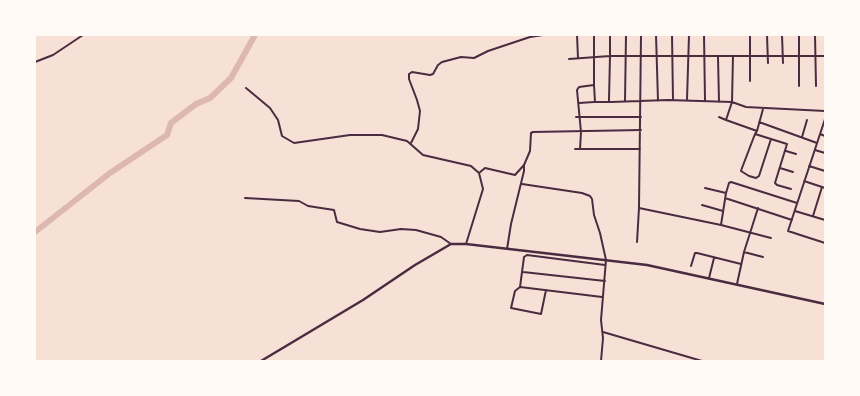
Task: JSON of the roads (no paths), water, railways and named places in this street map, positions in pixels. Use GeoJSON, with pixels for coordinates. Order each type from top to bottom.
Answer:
{"type":"FeatureCollection","features":[{"type":"Feature","properties":{"kind":"street"},"geometry":{"type":"LineString","coordinates":[[35,62],[53,55],[83,35]]}},
{"type":"Feature","properties":{"kind":"street"},"geometry":{"type":"LineString","coordinates":[[411,143],[418,129],[420,110],[409,74],[412,72],[430,75],[433,74],[442,62],[461,57],[474,58],[488,51],[536,36],[553,35]]}},
{"type":"Feature","properties":{"kind":"street"},"geometry":{"type":"LineString","coordinates":[[577,35],[578,58]]}},
{"type":"Feature","properties":{"kind":"street"},"geometry":{"type":"LineString","coordinates":[[594,35],[595,102]]}},
{"type":"Feature","properties":{"kind":"street"},"geometry":{"type":"LineString","coordinates":[[609,102],[610,35]]}},
{"type":"Feature","properties":{"kind":"street"},"geometry":{"type":"LineString","coordinates":[[625,101],[626,35]]}},
{"type":"Feature","properties":{"kind":"street"},"geometry":{"type":"LineString","coordinates":[[637,242],[641,130],[641,35]]}},
{"type":"Feature","properties":{"kind":"street"},"geometry":{"type":"LineString","coordinates":[[656,35],[658,101]]}},
{"type":"Feature","properties":{"kind":"street"},"geometry":{"type":"LineString","coordinates":[[672,35],[673,100]]}},
{"type":"Feature","properties":{"kind":"street"},"geometry":{"type":"LineString","coordinates":[[687,100],[689,35]]}},
{"type":"Feature","properties":{"kind":"street"},"geometry":{"type":"LineString","coordinates":[[704,35],[705,101]]}},
{"type":"Feature","properties":{"kind":"street"},"geometry":{"type":"LineString","coordinates":[[750,35],[750,81]]}},
{"type":"Feature","properties":{"kind":"street"},"geometry":{"type":"LineString","coordinates":[[767,35],[768,63]]}},
{"type":"Feature","properties":{"kind":"street"},"geometry":{"type":"LineString","coordinates":[[782,35],[783,63]]}},
{"type":"Feature","properties":{"kind":"street"},"geometry":{"type":"LineString","coordinates":[[799,86],[800,35]]}},
{"type":"Feature","properties":{"kind":"street"},"geometry":{"type":"LineString","coordinates":[[815,35],[816,86]]}},
{"type":"Feature","properties":{"kind":"street"},"geometry":{"type":"LineString","coordinates":[[569,59],[610,56],[825,56]]}},
{"type":"Feature","properties":{"kind":"street"},"geometry":{"type":"LineString","coordinates":[[718,56],[719,102]]}},
{"type":"Feature","properties":{"kind":"street"},"geometry":{"type":"LineString","coordinates":[[726,120],[732,102],[733,56]]}},
{"type":"Feature","properties":{"kind":"street"},"geometry":{"type":"LineString","coordinates":[[580,149],[581,132],[577,90],[579,87],[594,85]]}},
{"type":"Feature","properties":{"kind":"street"},"geometry":{"type":"LineString","coordinates":[[246,88],[270,108],[278,120],[282,136],[294,143],[350,135],[399,138],[411,143],[423,154],[467,164],[479,173],[483,189],[466,244]]}},
{"type":"Feature","properties":{"kind":"street"},"geometry":{"type":"LineString","coordinates":[[579,103],[687,100],[732,102],[746,107],[764,109],[825,111]]}},
{"type":"Feature","properties":{"kind":"street"},"geometry":{"type":"LineString","coordinates":[[764,109],[742,168],[743,174],[756,178],[759,176],[771,139]]}},
{"type":"Feature","properties":{"kind":"street"},"geometry":{"type":"LineString","coordinates":[[576,117],[641,117]]}},
{"type":"Feature","properties":{"kind":"street"},"geometry":{"type":"LineString","coordinates":[[719,117],[787,144],[776,183],[791,189]]}},
{"type":"Feature","properties":{"kind":"street"},"geometry":{"type":"LineString","coordinates":[[825,119],[803,181],[789,232],[825,242]]}},
{"type":"Feature","properties":{"kind":"street"},"geometry":{"type":"LineString","coordinates":[[802,137],[807,120]]}},
{"type":"Feature","properties":{"kind":"street"},"geometry":{"type":"LineString","coordinates":[[759,122],[817,142]]}},
{"type":"Feature","properties":{"kind":"street"},"geometry":{"type":"LineString","coordinates":[[507,249],[516,202],[522,184],[524,165],[530,151],[531,135],[533,132],[641,130]]}},
{"type":"Feature","properties":{"kind":"street"},"geometry":{"type":"LineString","coordinates":[[820,134],[825,136]]}},
{"type":"Feature","properties":{"kind":"street"},"geometry":{"type":"LineString","coordinates":[[575,149],[640,149]]}},
{"type":"Feature","properties":{"kind":"street"},"geometry":{"type":"LineString","coordinates":[[814,150],[825,153]]}},
{"type":"Feature","properties":{"kind":"street"},"geometry":{"type":"LineString","coordinates":[[786,151],[796,154]]}},
{"type":"Feature","properties":{"kind":"street"},"geometry":{"type":"LineString","coordinates":[[479,173],[485,168],[515,175],[524,165]]}},
{"type":"Feature","properties":{"kind":"street"},"geometry":{"type":"LineString","coordinates":[[809,166],[825,171]]}},
{"type":"Feature","properties":{"kind":"street"},"geometry":{"type":"LineString","coordinates":[[780,168],[793,172]]}},
{"type":"Feature","properties":{"kind":"street"},"geometry":{"type":"LineString","coordinates":[[803,181],[825,188]]}},
{"type":"Feature","properties":{"kind":"street"},"geometry":{"type":"LineString","coordinates":[[721,225],[726,193],[731,182],[797,203]]}},
{"type":"Feature","properties":{"kind":"street"},"geometry":{"type":"LineString","coordinates":[[522,184],[582,193],[590,196],[592,199],[594,215],[606,260],[600,324],[603,332],[601,361]]}},
{"type":"Feature","properties":{"kind":"street"},"geometry":{"type":"LineString","coordinates":[[813,216],[822,187]]}},
{"type":"Feature","properties":{"kind":"street"},"geometry":{"type":"LineString","coordinates":[[705,188],[726,193]]}},
{"type":"Feature","properties":{"kind":"street"},"geometry":{"type":"LineString","coordinates":[[245,198],[299,201],[308,206],[334,210],[337,222],[367,231],[416,230],[441,238],[451,244]]}},
{"type":"Feature","properties":{"kind":"street"},"geometry":{"type":"LineString","coordinates":[[725,198],[792,220]]}},
{"type":"Feature","properties":{"kind":"street"},"geometry":{"type":"LineString","coordinates":[[702,205],[723,210]]}},
{"type":"Feature","properties":{"kind":"street"},"geometry":{"type":"LineString","coordinates":[[639,208],[721,225],[771,238]]}},
{"type":"Feature","properties":{"kind":"street"},"geometry":{"type":"LineString","coordinates":[[737,284],[744,252],[758,208]]}},
{"type":"Feature","properties":{"kind":"street"},"geometry":{"type":"LineString","coordinates":[[795,211],[825,220]]}},
{"type":"Feature","properties":{"kind":"street"},"geometry":{"type":"LineString","coordinates":[[261,361],[363,300],[415,265],[451,244],[466,244],[647,265],[825,304]]}},
{"type":"Feature","properties":{"kind":"street"},"geometry":{"type":"LineString","coordinates":[[744,252],[763,258]]}},
{"type":"Feature","properties":{"kind":"street"},"geometry":{"type":"LineString","coordinates":[[691,266],[696,253],[741,264]]}},
{"type":"Feature","properties":{"kind":"street"},"geometry":{"type":"LineString","coordinates":[[546,290],[543,312],[539,314],[511,308],[513,294],[520,287],[524,258],[527,255],[606,265]]}},
{"type":"Feature","properties":{"kind":"street"},"geometry":{"type":"LineString","coordinates":[[710,278],[714,258]]}},
{"type":"Feature","properties":{"kind":"street"},"geometry":{"type":"LineString","coordinates":[[522,272],[605,281]]}},
{"type":"Feature","properties":{"kind":"street"},"geometry":{"type":"LineString","coordinates":[[520,287],[603,297]]}},
{"type":"Feature","properties":{"kind":"street"},"geometry":{"type":"LineString","coordinates":[[603,332],[702,361]]}},
{"type":"Feature","properties":{"kind":"waterway"},"geometry":{"type":"LineString","coordinates":[[35,232],[110,173],[167,135],[171,123],[196,104],[210,98],[231,78],[255,35]]}}]}
